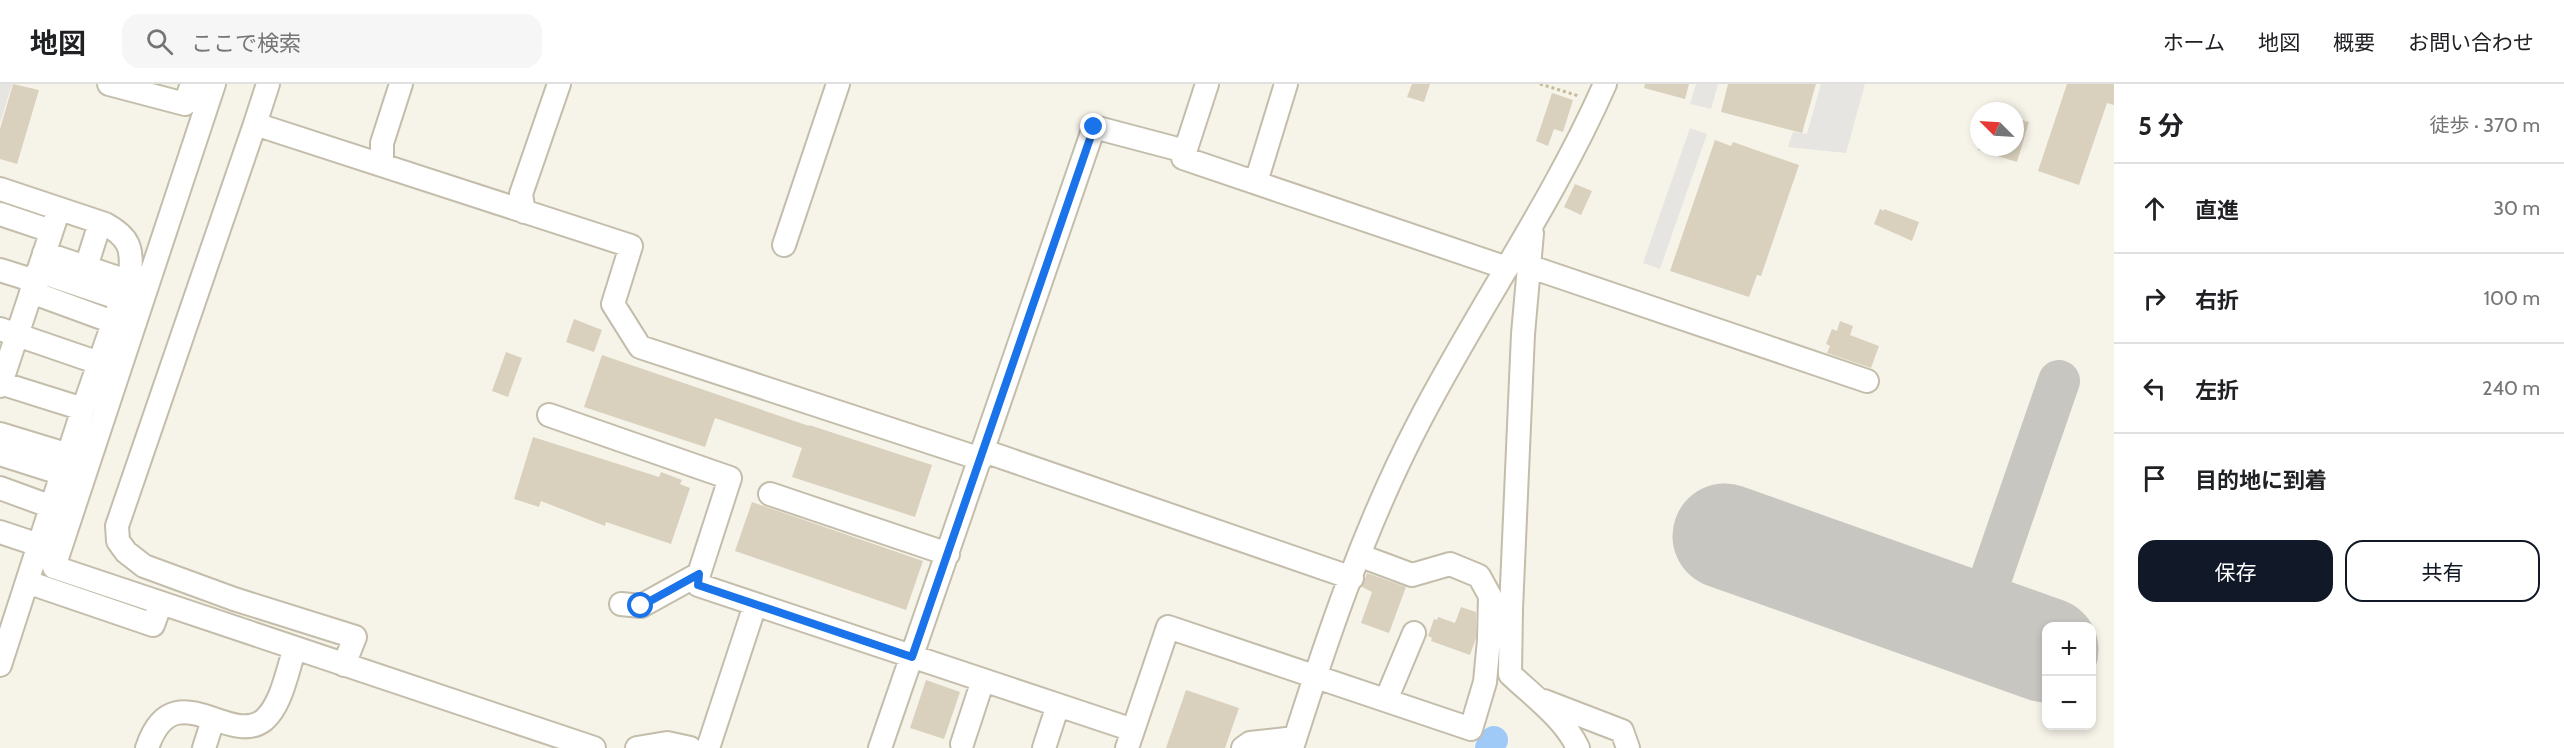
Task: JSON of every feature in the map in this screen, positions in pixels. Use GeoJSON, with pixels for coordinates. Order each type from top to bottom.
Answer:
{"type":"FeatureCollection","features":[{"type":"Feature","properties":{"kind":"street"},"geometry":{"type":"LineString","coordinates":[[109,84],[184,104],[192,84]]}},
{"type":"Feature","properties":{"kind":"street"},"geometry":{"type":"LineString","coordinates":[[214,84],[54,567],[594,748]]}},
{"type":"Feature","properties":{"kind":"street"},"geometry":{"type":"LineString","coordinates":[[268,84],[117,526],[118,541],[126,552],[144,566],[354,637],[344,665]]}},
{"type":"Feature","properties":{"kind":"street"},"geometry":{"type":"LineString","coordinates":[[382,165],[382,143],[401,84]]}},
{"type":"Feature","properties":{"kind":"street"},"geometry":{"type":"LineString","coordinates":[[524,212],[521,194],[559,84]]}},
{"type":"Feature","properties":{"kind":"street"},"geometry":{"type":"LineString","coordinates":[[784,245],[838,84]]}},
{"type":"Feature","properties":{"kind":"street"},"geometry":{"type":"LineString","coordinates":[[1207,84],[1183,158],[1867,381]]}},
{"type":"Feature","properties":{"kind":"street"},"geometry":{"type":"LineString","coordinates":[[1256,182],[1286,84]]}},
{"type":"Feature","properties":{"kind":"street"},"geometry":{"type":"LineString","coordinates":[[1244,748],[1250,743],[1294,743],[1315,676],[1396,467],[1415,430],[1517,267],[1533,226],[1602,91]]}},
{"type":"Feature","properties":{"kind":"street"},"geometry":{"type":"LineString","coordinates":[[255,124],[631,246],[614,304],[640,347],[982,455],[1352,578]]}},
{"type":"Feature","properties":{"kind":"street"},"geometry":{"type":"LineString","coordinates":[[880,748],[1094,127],[1185,151]]}},
{"type":"Feature","properties":{"kind":"street"},"geometry":{"type":"LineString","coordinates":[[0,189],[118,231],[128,243],[132,260],[52,507],[2,651]]}},
{"type":"Feature","properties":{"kind":"street"},"geometry":{"type":"LineString","coordinates":[[59,209],[40,266],[9,332],[0,384],[83,409]]}},
{"type":"Feature","properties":{"kind":"street"},"geometry":{"type":"LineString","coordinates":[[1,218],[40,266],[113,322]]}},
{"type":"Feature","properties":{"kind":"street"},"geometry":{"type":"LineString","coordinates":[[86,267],[100,223]]}},
{"type":"Feature","properties":{"kind":"street"},"geometry":{"type":"LineString","coordinates":[[40,266],[124,290]]}},
{"type":"Feature","properties":{"kind":"street"},"geometry":{"type":"LineString","coordinates":[[0,270],[40,266],[86,267],[124,290]]}},
{"type":"Feature","properties":{"kind":"street"},"geometry":{"type":"LineString","coordinates":[[1517,267],[1510,674],[1571,734],[1578,748]]}},
{"type":"Feature","properties":{"kind":"street"},"geometry":{"type":"LineString","coordinates":[[9,332],[99,363]]}},
{"type":"Feature","properties":{"kind":"street"},"geometry":{"type":"LineString","coordinates":[[549,415],[730,478],[699,574],[698,585],[1058,705],[1130,739],[1168,627],[1471,729],[1485,682],[1491,596],[1479,576],[1450,564],[1412,575],[1360,556]]}},
{"type":"Feature","properties":{"kind":"street"},"geometry":{"type":"LineString","coordinates":[[0,434],[66,464]]}},
{"type":"Feature","properties":{"kind":"street"},"geometry":{"type":"LineString","coordinates":[[0,454],[9,486],[52,507]]}},
{"type":"Feature","properties":{"kind":"street"},"geometry":{"type":"LineString","coordinates":[[9,486],[66,464]]}},
{"type":"Feature","properties":{"kind":"street"},"geometry":{"type":"LineString","coordinates":[[770,494],[948,555]]}},
{"type":"Feature","properties":{"kind":"street"},"geometry":{"type":"LineString","coordinates":[[0,532],[39,545]]}},
{"type":"Feature","properties":{"kind":"street"},"geometry":{"type":"LineString","coordinates":[[621,604],[641,606],[699,574]]}},
{"type":"Feature","properties":{"kind":"street"},"geometry":{"type":"LineString","coordinates":[[27,582],[153,625],[161,603]]}},
{"type":"Feature","properties":{"kind":"street"},"geometry":{"type":"LineString","coordinates":[[708,748],[754,605]]}},
{"type":"Feature","properties":{"kind":"street"},"geometry":{"type":"LineString","coordinates":[[1386,700],[1414,633]]}},
{"type":"Feature","properties":{"kind":"street"},"geometry":{"type":"LineString","coordinates":[[147,748],[152,732],[169,716],[180,713],[193,714],[241,728],[252,727],[263,721],[275,707],[295,648]]}},
{"type":"Feature","properties":{"kind":"street"},"geometry":{"type":"LineString","coordinates":[[962,744],[983,680]]}},
{"type":"Feature","properties":{"kind":"street"},"geometry":{"type":"LineString","coordinates":[[1534,698],[1622,732],[1628,748]]}},
{"type":"Feature","properties":{"kind":"street"},"geometry":{"type":"LineString","coordinates":[[1044,748],[1058,705]]}},
{"type":"Feature","properties":{"kind":"street"},"geometry":{"type":"LineString","coordinates":[[204,748],[213,720]]}},
{"type":"Feature","properties":{"kind":"street"},"geometry":{"type":"LineString","coordinates":[[637,748],[667,743],[690,748]]}},
{"type":"Feature","properties":{"kind":"path"},"geometry":{"type":"LineString","coordinates":[[1540,84],[1577,95],[1602,91]]}},
{"type":"Feature","properties":{"kind":"shaded area"},"geometry":{"type":"Polygon","coordinates":[[[0,84],[12,84],[0,123],[0,84]]]}},
{"type":"Feature","properties":{"kind":"shaded area"},"geometry":{"type":"Polygon","coordinates":[[[1696,84],[1718,84],[1711,109],[1690,104],[1696,84]]]}},
{"type":"Feature","properties":{"kind":"shaded area"},"geometry":{"type":"Polygon","coordinates":[[[1821,84],[1865,84],[1846,153],[1788,147],[1793,132],[1807,134],[1821,84]]]}},
{"type":"Feature","properties":{"kind":"shaded area"},"geometry":{"type":"Polygon","coordinates":[[[1690,128],[1707,134],[1660,269],[1643,263],[1690,128]]]}},
{"type":"Feature","properties":{"kind":"building"},"geometry":{"type":"Polygon","coordinates":[[[13,84],[39,90],[17,164],[0,159],[0,129],[13,84]]]}},
{"type":"Feature","properties":{"kind":"building"},"geometry":{"type":"Polygon","coordinates":[[[1412,84],[1430,84],[1424,102],[1407,97],[1412,84]]]}},
{"type":"Feature","properties":{"kind":"building"},"geometry":{"type":"Polygon","coordinates":[[[1645,84],[1689,84],[1685,99],[1644,88],[1645,84]]]}},
{"type":"Feature","properties":{"kind":"building"},"geometry":{"type":"Polygon","coordinates":[[[1728,84],[1816,84],[1802,133],[1721,112],[1728,84]]]}},
{"type":"Feature","properties":{"kind":"building"},"geometry":{"type":"Polygon","coordinates":[[[2067,84],[2114,84],[2114,105],[2107,103],[2079,185],[2038,171],[2067,84]]]}},
{"type":"Feature","properties":{"kind":"building"},"geometry":{"type":"Polygon","coordinates":[[[1552,93],[1573,100],[1563,132],[1554,129],[1548,146],[1536,141],[1552,93]]]}},
{"type":"Feature","properties":{"kind":"building"},"geometry":{"type":"Polygon","coordinates":[[[2024,121],[2029,122],[2024,139],[2024,121]]]}},
{"type":"Feature","properties":{"kind":"building"},"geometry":{"type":"Polygon","coordinates":[[[1715,140],[1731,146],[1733,142],[1799,165],[1761,276],[1757,275],[1749,297],[1670,271],[1715,140]]]}},
{"type":"Feature","properties":{"kind":"building"},"geometry":{"type":"Polygon","coordinates":[[[1998,156],[2019,156],[2017,162],[1998,156]]]}},
{"type":"Feature","properties":{"kind":"building"},"geometry":{"type":"Polygon","coordinates":[[[1575,184],[1592,191],[1581,215],[1564,207],[1575,184]]]}},
{"type":"Feature","properties":{"kind":"building"},"geometry":{"type":"Polygon","coordinates":[[[1880,209],[1919,222],[1912,241],[1874,224],[1880,209]]]}},
{"type":"Feature","properties":{"kind":"building"},"geometry":{"type":"Polygon","coordinates":[[[574,319],[602,330],[594,352],[566,342],[574,319]]]}},
{"type":"Feature","properties":{"kind":"building"},"geometry":{"type":"Polygon","coordinates":[[[1840,321],[1853,326],[1850,335],[1879,346],[1871,368],[1827,353],[1830,346],[1826,344],[1832,329],[1837,331],[1840,321]]]}},
{"type":"Feature","properties":{"kind":"building"},"geometry":{"type":"Polygon","coordinates":[[[506,352],[522,358],[508,397],[492,391],[506,352]]]}},
{"type":"Feature","properties":{"kind":"building"},"geometry":{"type":"Polygon","coordinates":[[[602,355],[809,426],[932,465],[915,517],[792,477],[802,448],[715,418],[705,447],[584,407],[602,355]]]}},
{"type":"Feature","properties":{"kind":"building"},"geometry":{"type":"Polygon","coordinates":[[[533,437],[659,477],[661,472],[682,480],[680,484],[690,488],[671,544],[606,522],[605,526],[541,501],[539,507],[514,499],[533,437]]]}},
{"type":"Feature","properties":{"kind":"building"},"geometry":{"type":"Polygon","coordinates":[[[752,502],[923,561],[906,610],[735,551],[752,502]]]}},
{"type":"Feature","properties":{"kind":"building"},"geometry":{"type":"Polygon","coordinates":[[[1367,573],[1406,587],[1389,633],[1361,623],[1372,592],[1362,587],[1367,573]]]}},
{"type":"Feature","properties":{"kind":"building"},"geometry":{"type":"Polygon","coordinates":[[[1461,607],[1476,612],[1476,638],[1470,655],[1431,641],[1432,638],[1428,636],[1434,619],[1437,620],[1438,617],[1455,623],[1461,607]]]}},
{"type":"Feature","properties":{"kind":"building"},"geometry":{"type":"Polygon","coordinates":[[[926,680],[960,692],[944,739],[910,728],[926,680]]]}},
{"type":"Feature","properties":{"kind":"building"},"geometry":{"type":"Polygon","coordinates":[[[1186,690],[1239,708],[1225,748],[1166,748],[1186,690]]]}},
{"type":"Feature","properties":{"kind":"waterway"},"geometry":{"type":"LineString","coordinates":[[1489,748],[1494,740]]}},
{"type":"Feature","properties":{"kind":"taxiway"},"geometry":{"type":"LineString","coordinates":[[1975,624],[2059,381]]}},
{"type":"Feature","properties":{"kind":"runway"},"geometry":{"type":"LineString","coordinates":[[1725,536],[2042,649]]}},
{"type":"Feature","properties":{"kind":"route"},"geometry":{"type":"LineString","coordinates":[[641,606],[699,574],[698,585],[912,657],[1094,127]]}}]}
